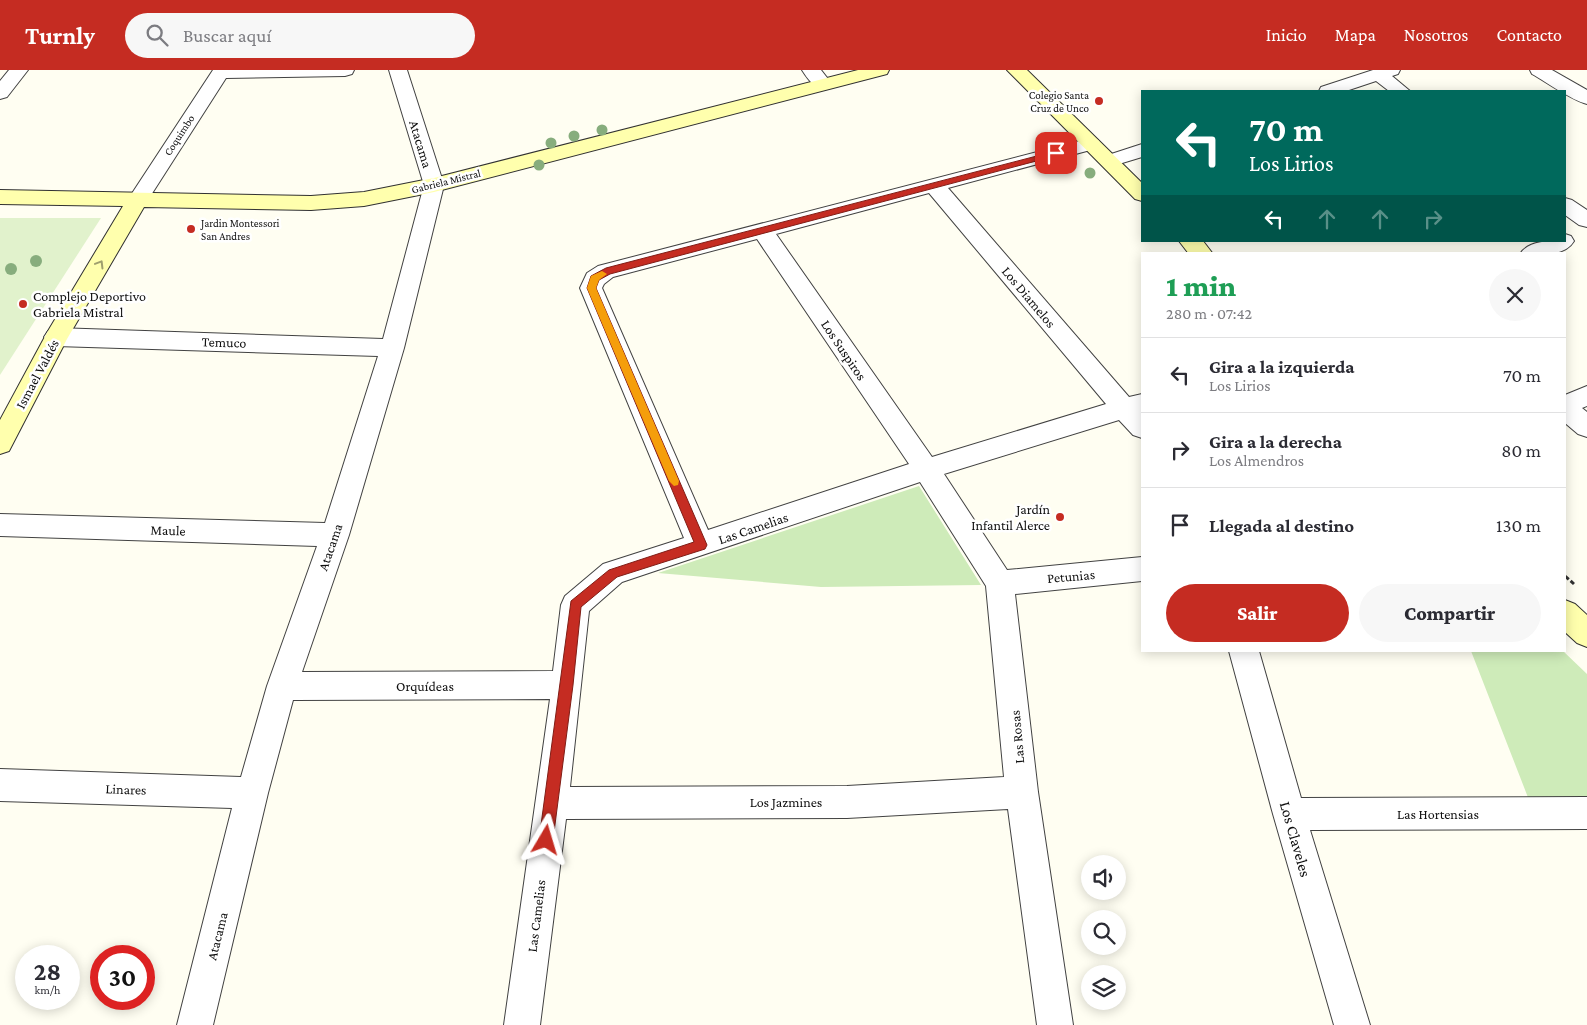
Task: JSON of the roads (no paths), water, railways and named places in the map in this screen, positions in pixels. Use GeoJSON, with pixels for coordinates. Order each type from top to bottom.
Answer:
{"type":"FeatureCollection","features":[{"type":"Feature","properties":{"kind":"street"},"geometry":{"type":"LineString","coordinates":[[0,93],[19,70]]}},
{"type":"Feature","properties":{"kind":"street"},"geometry":{"type":"LineString","coordinates":[[221,72],[345,70]]}},
{"type":"Feature","properties":{"kind":"street","name":"Atacama"},"geometry":{"type":"LineString","coordinates":[[195,1025],[252,794],[282,686],[335,535],[392,348],[434,185],[398,70]]}},
{"type":"Feature","properties":{"kind":"street","name":"Gabriela Mistral"},"geometry":{"type":"LineString","coordinates":[[0,197],[137,201],[344,202],[434,185],[817,77],[880,70]]}},
{"type":"Feature","properties":{"kind":"street"},"geometry":{"type":"LineString","coordinates":[[1016,70],[1141,193]]}},
{"type":"Feature","properties":{"kind":"street"},"geometry":{"type":"LineString","coordinates":[[1539,70],[1587,98]]}},
{"type":"Feature","properties":{"kind":"street","name":"Coquimbo"},"geometry":{"type":"LineString","coordinates":[[137,201],[221,72]]}},
{"type":"Feature","properties":{"kind":"street"},"geometry":{"type":"LineString","coordinates":[[1331,90],[1385,72],[1400,90]]}},
{"type":"Feature","properties":{"kind":"street"},"geometry":{"type":"LineString","coordinates":[[701,545],[591,288],[595,279],[606,271],[1091,144]]}},
{"type":"Feature","properties":{"kind":"street"},"geometry":{"type":"LineString","coordinates":[[1109,161],[1141,150]]}},
{"type":"Feature","properties":{"kind":"street","name":"Los Diamelos"},"geometry":{"type":"LineString","coordinates":[[934,185],[1136,413]]}},
{"type":"Feature","properties":{"kind":"street","name":"Ismael Valdés"},"geometry":{"type":"LineString","coordinates":[[0,444],[56,337],[137,201]]}},
{"type":"Feature","properties":{"kind":"street"},"geometry":{"type":"LineString","coordinates":[[1566,206],[1587,220]]}},
{"type":"Feature","properties":{"kind":"street","name":"Los Suspiros"},"geometry":{"type":"LineString","coordinates":[[762,230],[926,469]]}},
{"type":"Feature","properties":{"kind":"street"},"geometry":{"type":"LineString","coordinates":[[1566,240],[1587,232]]}},
{"type":"Feature","properties":{"kind":"street"},"geometry":{"type":"LineString","coordinates":[[1536,252],[1561,242]]}},
{"type":"Feature","properties":{"kind":"street","name":"Temuco"},"geometry":{"type":"LineString","coordinates":[[56,337],[392,348]]}},
{"type":"Feature","properties":{"kind":"street"},"geometry":{"type":"LineString","coordinates":[[1566,406],[1587,395]]}},
{"type":"Feature","properties":{"kind":"street"},"geometry":{"type":"LineString","coordinates":[[1566,408],[1587,427]]}},
{"type":"Feature","properties":{"kind":"street","name":"Las Camelias"},"geometry":{"type":"LineString","coordinates":[[522,1025],[567,685],[575,605],[613,573],[926,469],[1136,413]]}},
{"type":"Feature","properties":{"kind":"street","name":"Las Rosas"},"geometry":{"type":"LineString","coordinates":[[926,469],[1000,583],[1022,792],[1055,1025]]}},
{"type":"Feature","properties":{"kind":"street","name":"Maule"},"geometry":{"type":"LineString","coordinates":[[0,525],[335,535]]}},
{"type":"Feature","properties":{"kind":"street","name":"Petunias"},"geometry":{"type":"LineString","coordinates":[[1000,583],[1141,570]]}},
{"type":"Feature","properties":{"kind":"street"},"geometry":{"type":"LineString","coordinates":[[1566,614],[1587,634]]}},
{"type":"Feature","properties":{"kind":"street","name":"Los Claveles"},"geometry":{"type":"LineString","coordinates":[[1244,652],[1288,814],[1352,1025]]}},
{"type":"Feature","properties":{"kind":"street","name":"Orquídeas"},"geometry":{"type":"LineString","coordinates":[[282,686],[567,685]]}},
{"type":"Feature","properties":{"kind":"street","name":"Linares"},"geometry":{"type":"LineString","coordinates":[[0,785],[252,794]]}},
{"type":"Feature","properties":{"kind":"street","name":"Los Jazmines"},"geometry":{"type":"LineString","coordinates":[[551,803],[847,802],[1022,792]]}},
{"type":"Feature","properties":{"kind":"street","name":"Las Hortensias"},"geometry":{"type":"LineString","coordinates":[[1288,814],[1587,813]]}},
{"type":"Feature","properties":{"kind":"place","name":"Colegio Santa Cruz de Unco"},"geometry":{"type":"Point","coordinates":[1099,101]}},
{"type":"Feature","properties":{"kind":"place","name":"Jardin Montessori San Andres"},"geometry":{"type":"Point","coordinates":[191,229]}},
{"type":"Feature","properties":{"kind":"place","name":"Complejo Deportivo Gabriela Mistral"},"geometry":{"type":"Point","coordinates":[23,304]}},
{"type":"Feature","properties":{"kind":"place","name":"Jardín Infantil Alerce"},"geometry":{"type":"Point","coordinates":[1060,517]}}]}
